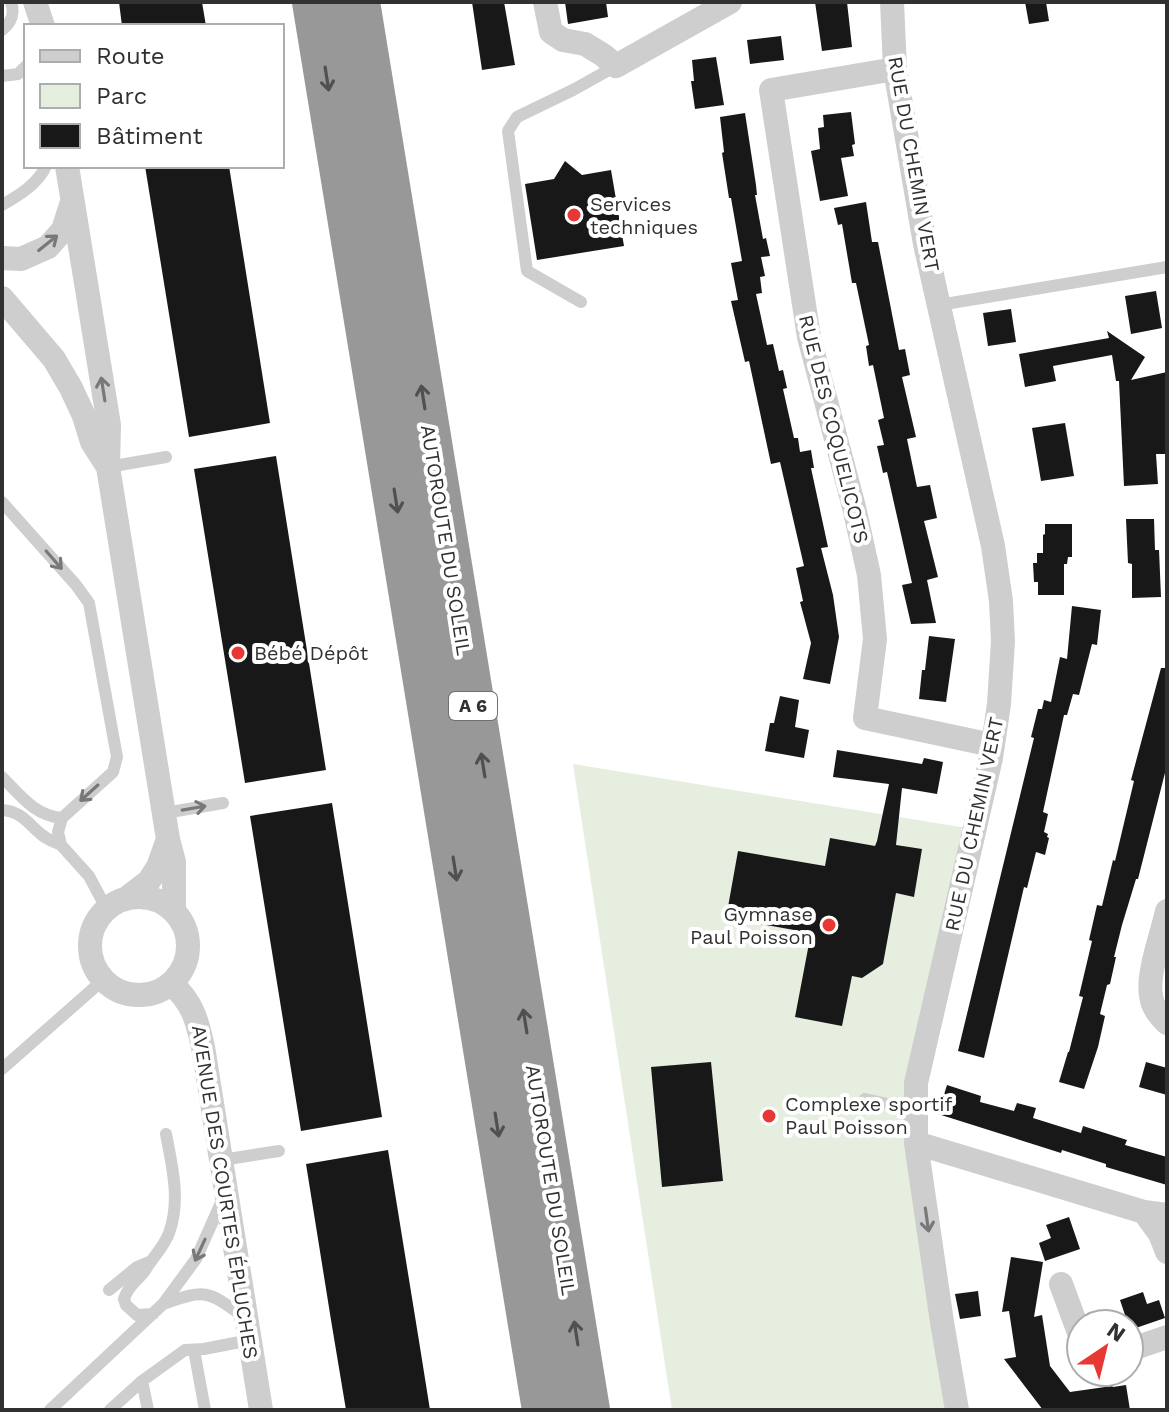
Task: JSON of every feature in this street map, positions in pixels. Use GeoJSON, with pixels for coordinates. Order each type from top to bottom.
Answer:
{"type":"FeatureCollection","features":[{"type":"Feature","properties":{"kind":"highway","name":"A 6"},"geometry":{"type":"LineString","coordinates":[[314,2],[544,1410]]}},
{"type":"Feature","properties":{"kind":"highway","name":"AUTOROUTE DU SOLEIL"},"geometry":{"type":"LineString","coordinates":[[358,2],[588,1410]]}},
{"type":"Feature","properties":{"kind":"street"},"geometry":{"type":"LineString","coordinates":[[545,2],[551,32],[563,40],[585,44],[616,66],[730,2]]}},
{"type":"Feature","properties":{"kind":"street","name":"RUE DU CHEMIN VERT"},"geometry":{"type":"LineString","coordinates":[[892,2],[895,69],[925,244],[993,546],[1003,641],[999,704],[983,798],[916,1083],[916,1143],[957,1410]]}},
{"type":"Feature","properties":{"kind":"street","name":"RUE DES COQUELICOTS"},"geometry":{"type":"LineString","coordinates":[[895,69],[771,90],[809,337],[869,575],[875,639],[865,718],[992,745]]}},
{"type":"Feature","properties":{"kind":"street"},"geometry":{"type":"LineString","coordinates":[[67,168],[109,425],[108,467],[174,862],[174,910]]}},
{"type":"Feature","properties":{"kind":"street"},"geometry":{"type":"LineString","coordinates":[[2,258],[21,259],[48,247],[63,230],[72,200]]}},
{"type":"Feature","properties":{"kind":"street"},"geometry":{"type":"LineString","coordinates":[[2,298],[54,359],[84,416],[92,442],[108,467]]}},
{"type":"Feature","properties":{"kind":"street"},"geometry":{"type":"LineString","coordinates":[[117,903],[144,896],[160,901],[174,910],[183,924],[188,939],[182,970],[171,983],[155,992],[137,995],[119,991],[103,980],[93,963],[89,944],[94,924],[117,903],[149,881],[158,867],[168,839]]}},
{"type":"Feature","properties":{"kind":"street"},"geometry":{"type":"LineString","coordinates":[[1167,911],[1151,976],[1151,996],[1157,1013],[1167,1023]]}},
{"type":"Feature","properties":{"kind":"street","name":"AVENUE DES COURTES ÉPLUCHES"},"geometry":{"type":"LineString","coordinates":[[171,983],[183,994],[196,1016],[203,1047],[261,1410]]}},
{"type":"Feature","properties":{"kind":"street"},"geometry":{"type":"LineString","coordinates":[[916,1143],[1156,1213],[1167,1252]]}},
{"type":"Feature","properties":{"kind":"street"},"geometry":{"type":"LineString","coordinates":[[1061,1284],[1070,1308]]}},
{"type":"Feature","properties":{"kind":"street"},"geometry":{"type":"LineString","coordinates":[[1145,1345],[1167,1337]]}},
{"type":"Feature","properties":{"kind":"lane"},"geometry":{"type":"LineString","coordinates":[[2,30],[12,20],[11,2]]}},
{"type":"Feature","properties":{"kind":"lane"},"geometry":{"type":"LineString","coordinates":[[581,302],[527,271],[508,131],[517,117],[616,66]]}},
{"type":"Feature","properties":{"kind":"lane"},"geometry":{"type":"LineString","coordinates":[[2,76],[18,74],[24,68]]}},
{"type":"Feature","properties":{"kind":"lane"},"geometry":{"type":"LineString","coordinates":[[2,205],[30,186],[45,168]]}},
{"type":"Feature","properties":{"kind":"lane"},"geometry":{"type":"LineString","coordinates":[[939,305],[1167,267]]}},
{"type":"Feature","properties":{"kind":"lane"},"geometry":{"type":"LineString","coordinates":[[108,467],[166,457]]}},
{"type":"Feature","properties":{"kind":"lane"},"geometry":{"type":"LineString","coordinates":[[2,502],[89,603],[117,757],[113,772],[62,818],[58,832],[61,845]]}},
{"type":"Feature","properties":{"kind":"lane"},"geometry":{"type":"LineString","coordinates":[[2,777],[39,812],[62,818]]}},
{"type":"Feature","properties":{"kind":"lane"},"geometry":{"type":"LineString","coordinates":[[165,813],[223,803]]}},
{"type":"Feature","properties":{"kind":"lane"},"geometry":{"type":"LineString","coordinates":[[2,810],[14,811],[44,837],[61,845],[117,903]]}},
{"type":"Feature","properties":{"kind":"lane"},"geometry":{"type":"LineString","coordinates":[[2,1069],[103,980]]}},
{"type":"Feature","properties":{"kind":"lane"},"geometry":{"type":"LineString","coordinates":[[865,1099],[915,1110]]}},
{"type":"Feature","properties":{"kind":"lane"},"geometry":{"type":"LineString","coordinates":[[153,1314],[137,1315],[124,1299],[130,1286],[145,1272],[149,1262],[161,1249],[174,1213],[175,1193],[166,1134]]}},
{"type":"Feature","properties":{"kind":"lane"},"geometry":{"type":"LineString","coordinates":[[222,1160],[279,1151]]}},
{"type":"Feature","properties":{"kind":"lane"},"geometry":{"type":"LineString","coordinates":[[50,1410],[163,1304],[196,1259],[227,1190]]}},
{"type":"Feature","properties":{"kind":"lane"},"geometry":{"type":"LineString","coordinates":[[109,1290],[137,1267],[149,1262]]}},
{"type":"Feature","properties":{"kind":"lane"},"geometry":{"type":"LineString","coordinates":[[110,1410],[142,1381],[185,1350],[194,1350],[248,1330],[226,1304],[205,1293],[163,1304]]}},
{"type":"Feature","properties":{"kind":"lane"},"geometry":{"type":"LineString","coordinates":[[194,1350],[205,1410]]}},
{"type":"Feature","properties":{"kind":"lane"},"geometry":{"type":"LineString","coordinates":[[142,1381],[148,1410]]}},
{"type":"Feature","properties":{"kind":"green space","name":"Complexe sportif Paul Poisson"},"geometry":{"type":"Polygon","coordinates":[[[573,764],[973,829],[912,1085],[953,1410],[672,1410],[573,764]]]}},
{"type":"Feature","properties":{"kind":"building"},"geometry":{"type":"Polygon","coordinates":[[[119,2],[202,2],[206,24],[122,24],[119,2]]]}},
{"type":"Feature","properties":{"kind":"building"},"geometry":{"type":"Polygon","coordinates":[[[472,2],[504,2],[515,65],[482,70],[472,2]]]}},
{"type":"Feature","properties":{"kind":"building"},"geometry":{"type":"Polygon","coordinates":[[[565,2],[606,2],[608,17],[568,24],[565,2]]]}},
{"type":"Feature","properties":{"kind":"building"},"geometry":{"type":"Polygon","coordinates":[[[815,2],[847,2],[852,47],[822,51],[815,2]]]}},
{"type":"Feature","properties":{"kind":"building"},"geometry":{"type":"Polygon","coordinates":[[[1025,2],[1046,2],[1049,21],[1029,24],[1025,2]]]}},
{"type":"Feature","properties":{"kind":"building"},"geometry":{"type":"Polygon","coordinates":[[[781,36],[784,60],[750,64],[747,40],[781,36]]]}},
{"type":"Feature","properties":{"kind":"building"},"geometry":{"type":"Polygon","coordinates":[[[716,57],[724,105],[695,109],[692,60],[716,57]]]}},
{"type":"Feature","properties":{"kind":"building"},"geometry":{"type":"Polygon","coordinates":[[[851,112],[854,156],[841,158],[848,196],[820,201],[811,151],[820,149],[818,128],[824,127],[823,115],[851,112]]]}},
{"type":"Feature","properties":{"kind":"building"},"geometry":{"type":"Polygon","coordinates":[[[745,113],[755,195],[763,239],[766,238],[770,256],[761,257],[765,276],[760,277],[762,293],[756,294],[767,345],[773,344],[779,371],[783,370],[787,388],[783,389],[794,438],[798,438],[800,452],[811,450],[814,468],[811,468],[828,547],[821,548],[833,595],[839,637],[830,684],[803,679],[811,643],[800,602],[803,601],[796,568],[804,566],[780,462],[771,464],[749,361],[745,362],[731,301],[738,300],[731,263],[742,261],[722,153],[720,117],[745,113]]]}},
{"type":"Feature","properties":{"kind":"building","name":"Services techniques"},"geometry":{"type":"Polygon","coordinates":[[[565,161],[582,175],[611,170],[624,246],[537,260],[525,184],[554,179],[565,161]]]}},
{"type":"Feature","properties":{"kind":"building"},"geometry":{"type":"Polygon","coordinates":[[[145,168],[229,168],[270,423],[189,437],[145,168]]]}},
{"type":"Feature","properties":{"kind":"building"},"geometry":{"type":"Polygon","coordinates":[[[866,202],[872,242],[878,242],[899,350],[905,349],[910,375],[902,377],[916,437],[907,439],[917,487],[930,485],[937,518],[924,521],[938,577],[927,580],[936,623],[911,624],[902,585],[912,583],[887,472],[883,473],[877,446],[884,445],[878,420],[884,418],[873,365],[869,366],[866,346],[869,345],[856,283],[852,283],[842,224],[838,225],[834,208],[866,202]]]}},
{"type":"Feature","properties":{"kind":"building"},"geometry":{"type":"Polygon","coordinates":[[[1156,291],[1162,328],[1131,334],[1125,296],[1156,291]]]}},
{"type":"Feature","properties":{"kind":"building"},"geometry":{"type":"Polygon","coordinates":[[[1011,309],[1016,342],[988,346],[983,313],[1011,309]]]}},
{"type":"Feature","properties":{"kind":"building"},"geometry":{"type":"Polygon","coordinates":[[[1107,331],[1145,357],[1131,380],[1167,372],[1167,454],[1156,454],[1158,484],[1124,486],[1119,381],[1116,381],[1112,355],[1053,366],[1056,381],[1025,387],[1019,354],[1109,338],[1107,331]]]}},
{"type":"Feature","properties":{"kind":"building"},"geometry":{"type":"Polygon","coordinates":[[[1065,423],[1074,476],[1041,481],[1032,428],[1065,423]]]}},
{"type":"Feature","properties":{"kind":"building"},"geometry":{"type":"Polygon","coordinates":[[[276,456],[326,770],[245,783],[194,469],[276,456]]]}},
{"type":"Feature","properties":{"kind":"building"},"geometry":{"type":"Polygon","coordinates":[[[1126,519],[1154,519],[1161,597],[1132,598],[1132,564],[1128,563],[1126,519]]]}},
{"type":"Feature","properties":{"kind":"building"},"geometry":{"type":"Polygon","coordinates":[[[1045,524],[1072,524],[1072,557],[1068,557],[1067,564],[1064,564],[1064,595],[1038,595],[1038,582],[1034,582],[1033,563],[1037,563],[1037,553],[1043,553],[1045,524]]]}},
{"type":"Feature","properties":{"kind":"building"},"geometry":{"type":"Polygon","coordinates":[[[1072,606],[1101,610],[1097,645],[1092,644],[1079,695],[1073,694],[1067,715],[1064,715],[1043,812],[1048,814],[1044,832],[1049,838],[1045,855],[1036,852],[1027,888],[1024,887],[984,1058],[958,1051],[1034,738],[1031,737],[1038,709],[1042,709],[1044,700],[1051,702],[1060,657],[1067,659],[1072,606]]]}},
{"type":"Feature","properties":{"kind":"building"},"geometry":{"type":"Polygon","coordinates":[[[929,636],[955,639],[946,702],[919,699],[929,636]]]}},
{"type":"Feature","properties":{"kind":"building"},"geometry":{"type":"Polygon","coordinates":[[[1161,668],[1167,668],[1167,765],[1138,879],[1122,925],[1110,984],[1107,985],[1100,1014],[1105,1016],[1098,1047],[1084,1089],[1059,1082],[1083,997],[1079,996],[1097,905],[1102,906],[1115,861],[1134,781],[1131,780],[1161,668]]]}},
{"type":"Feature","properties":{"kind":"building"},"geometry":{"type":"Polygon","coordinates":[[[780,696],[799,700],[795,727],[809,730],[804,758],[765,751],[770,723],[774,723],[780,696]]]}},
{"type":"Feature","properties":{"kind":"building","name":"Gymnase Paul Poisson"},"geometry":{"type":"Polygon","coordinates":[[[837,750],[922,764],[924,758],[943,762],[937,794],[902,788],[896,845],[922,849],[914,897],[896,893],[883,964],[862,978],[852,976],[842,1026],[795,1017],[811,933],[726,918],[738,851],[825,866],[830,838],[875,846],[889,784],[833,777],[837,750]]]}},
{"type":"Feature","properties":{"kind":"building"},"geometry":{"type":"Polygon","coordinates":[[[332,803],[382,1117],[301,1131],[250,816],[332,803]]]}},
{"type":"Feature","properties":{"kind":"building"},"geometry":{"type":"Polygon","coordinates":[[[711,1062],[723,1181],[662,1187],[651,1067],[711,1062]]]}},
{"type":"Feature","properties":{"kind":"building"},"geometry":{"type":"Polygon","coordinates":[[[1146,1062],[1167,1068],[1167,1095],[1139,1087],[1146,1062]]]}},
{"type":"Feature","properties":{"kind":"building"},"geometry":{"type":"Polygon","coordinates":[[[947,1085],[981,1096],[980,1102],[1014,1111],[1017,1103],[1036,1108],[1033,1118],[1081,1133],[1083,1126],[1127,1140],[1125,1145],[1167,1157],[1167,1185],[938,1114],[947,1085]]]}},
{"type":"Feature","properties":{"kind":"building"},"geometry":{"type":"Polygon","coordinates":[[[388,1150],[430,1410],[346,1410],[306,1164],[388,1150]]]}},
{"type":"Feature","properties":{"kind":"building"},"geometry":{"type":"Polygon","coordinates":[[[1069,1217],[1080,1249],[1045,1261],[1039,1243],[1051,1238],[1046,1225],[1069,1217]]]}},
{"type":"Feature","properties":{"kind":"building"},"geometry":{"type":"Polygon","coordinates":[[[1011,1257],[1043,1262],[1034,1317],[1042,1315],[1050,1366],[1070,1392],[1126,1388],[1130,1410],[1043,1410],[1004,1359],[1016,1357],[1009,1311],[1002,1312],[1011,1257]]]}},
{"type":"Feature","properties":{"kind":"building"},"geometry":{"type":"Polygon","coordinates":[[[978,1291],[981,1316],[960,1319],[955,1294],[978,1291]]]}},
{"type":"Feature","properties":{"kind":"building"},"geometry":{"type":"Polygon","coordinates":[[[1143,1292],[1147,1304],[1159,1300],[1165,1318],[1145,1325],[1145,1308],[1123,1308],[1120,1300],[1143,1292]]]}},
{"type":"Feature","properties":{"kind":"place","name":"Services techniques"},"geometry":{"type":"Point","coordinates":[574,215]}},
{"type":"Feature","properties":{"kind":"place","name":"Bébé Dépôt"},"geometry":{"type":"Point","coordinates":[238,653]}},
{"type":"Feature","properties":{"kind":"place","name":"Gymnase Paul Poisson"},"geometry":{"type":"Point","coordinates":[829,925]}},
{"type":"Feature","properties":{"kind":"place","name":"Complexe sportif Paul Poisson"},"geometry":{"type":"Point","coordinates":[769,1116]}}]}
